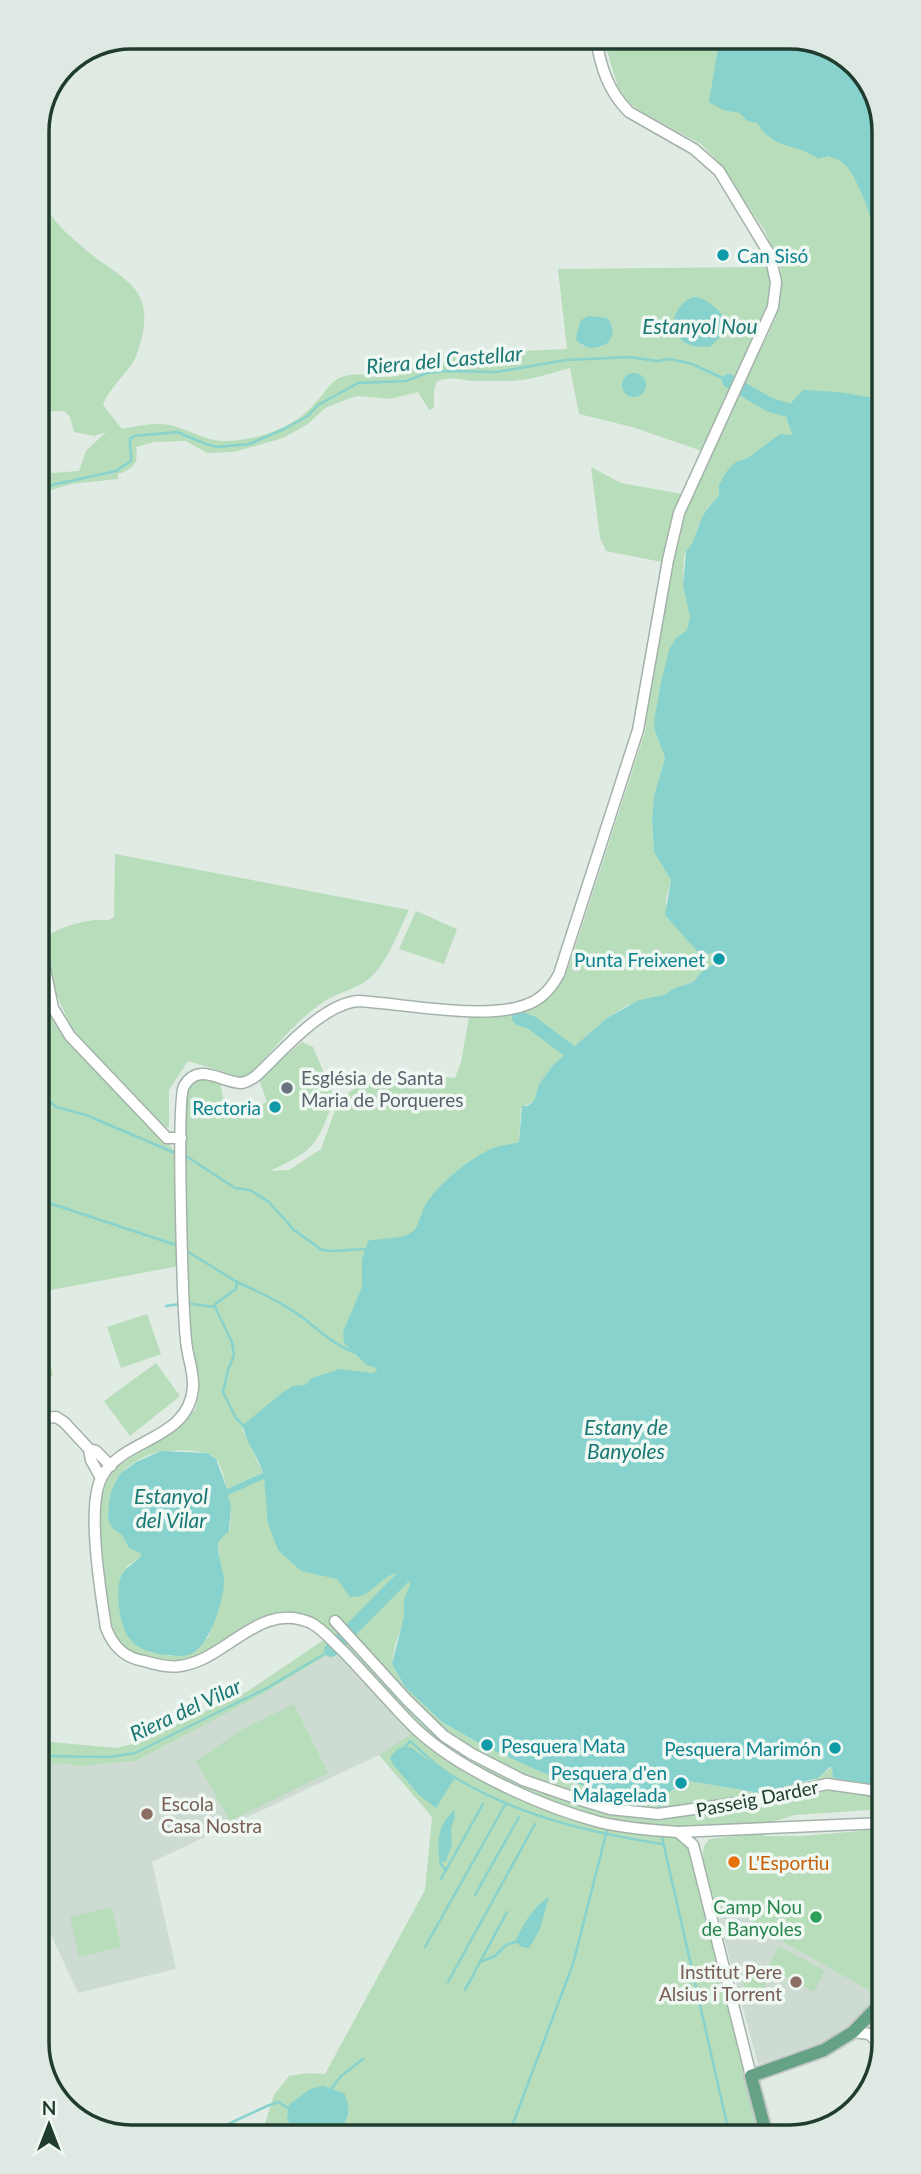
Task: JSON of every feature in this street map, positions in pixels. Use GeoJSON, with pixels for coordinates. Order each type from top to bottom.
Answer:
{"type":"FeatureCollection","features":[{"type":"Feature","properties":{"kind":"main road"},"geometry":{"type":"LineString","coordinates":[[764,2125],[751,2076],[824,2050],[853,2032],[872,2012]]}},
{"type":"Feature","properties":{"kind":"street"},"geometry":{"type":"LineString","coordinates":[[89,1448],[91,1460],[101,1478],[111,1465],[167,1430],[187,1410],[193,1383],[185,1332],[180,1097],[183,1087],[190,1079],[206,1074],[239,1083],[248,1081],[319,1019],[344,1003],[359,1001],[468,1011],[503,1011],[531,1004],[553,985],[559,974],[638,730],[668,559],[679,513],[773,307],[776,282],[763,240],[719,171],[683,142],[629,112],[621,104],[607,81],[598,49]]}},
{"type":"Feature","properties":{"kind":"street"},"geometry":{"type":"LineString","coordinates":[[49,989],[53,1008],[70,1036],[167,1138],[181,1138]]}},
{"type":"Feature","properties":{"kind":"street"},"geometry":{"type":"LineString","coordinates":[[49,1417],[56,1417],[64,1422],[89,1448],[111,1465]]}},
{"type":"Feature","properties":{"kind":"street","name":"Passeig Darder"},"geometry":{"type":"LineString","coordinates":[[101,1478],[97,1493],[96,1530],[106,1628],[111,1640],[127,1656],[167,1666],[187,1664],[204,1658],[257,1625],[279,1618],[293,1618],[311,1623],[327,1636],[430,1743],[466,1765],[553,1805],[598,1821],[648,1830],[678,1832],[872,1824]]}},
{"type":"Feature","properties":{"kind":"street","name":"Passeig Darder"},"geometry":{"type":"LineString","coordinates":[[338,1624],[431,1725],[472,1754],[523,1780],[587,1802],[610,1809],[666,1812],[750,1801],[827,1784],[872,1790]]}},
{"type":"Feature","properties":{"kind":"street"},"geometry":{"type":"LineString","coordinates":[[695,1852],[698,1842],[708,1831]]}},
{"type":"Feature","properties":{"kind":"street"},"geometry":{"type":"LineString","coordinates":[[678,1832],[693,1845],[751,2076]]}},
{"type":"Feature","properties":{"kind":"street"},"geometry":{"type":"LineString","coordinates":[[853,2032],[872,2037]]}},
{"type":"Feature","properties":{"kind":"shaded area","name":"Escola Casa Nostra"},"geometry":{"type":"Polygon","coordinates":[[[334,1651],[412,1734],[379,1755],[152,1862],[176,1969],[78,1993],[49,1930],[49,1763],[83,1766],[136,1761],[261,1695],[334,1651]]]}},
{"type":"Feature","properties":{"kind":"shaded area","name":"Institut Pere Alsius i Torrent"},"geometry":{"type":"Polygon","coordinates":[[[740,1902],[755,1926],[872,1992],[872,2001],[853,2023],[826,2041],[758,2064],[715,1904],[740,1902]]]}},
{"type":"Feature","properties":{"kind":"green space"},"geometry":{"type":"Polygon","coordinates":[[[607,49],[734,49],[812,142],[856,170],[872,214],[872,410],[803,438],[721,489],[719,496],[708,507],[697,528],[695,542],[684,557],[683,586],[694,621],[655,731],[665,758],[654,796],[654,852],[671,880],[666,899],[667,918],[697,951],[721,954],[728,959],[723,964],[705,968],[693,982],[664,995],[628,1005],[607,1018],[554,1064],[539,1084],[534,1101],[521,1108],[519,1141],[384,1373],[242,1429],[263,1473],[227,1489],[215,1458],[195,1451],[145,1456],[122,1473],[112,1492],[108,1519],[129,1548],[140,1553],[141,1557],[127,1566],[120,1579],[119,1603],[124,1628],[130,1640],[149,1652],[172,1656],[208,1638],[220,1604],[218,1548],[220,1539],[230,1530],[231,1507],[228,1494],[264,1479],[268,1517],[396,1566],[418,1578],[395,1645],[392,1664],[405,1687],[442,1722],[484,1746],[541,1772],[635,1801],[672,1791],[688,1781],[760,1793],[812,1781],[832,1767],[833,1778],[872,1784],[872,1810],[795,1815],[766,1824],[688,1829],[761,2125],[343,2125],[347,2119],[348,2108],[343,2093],[306,2125],[264,2125],[274,2095],[289,2076],[325,2074],[425,1890],[432,1817],[379,1755],[411,1734],[334,1651],[261,1695],[136,1761],[83,1766],[49,1763],[49,1742],[116,1748],[140,1742],[248,1691],[331,1635],[313,1620],[295,1614],[278,1615],[261,1620],[193,1658],[169,1661],[130,1651],[115,1637],[109,1623],[100,1521],[101,1501],[106,1483],[118,1466],[180,1426],[195,1410],[199,1394],[189,1319],[184,1115],[186,1098],[192,1084],[202,1077],[220,1083],[228,1109],[233,1114],[243,1114],[267,1102],[259,1079],[302,1042],[313,1047],[334,1097],[333,1103],[322,1130],[311,1146],[296,1158],[270,1171],[289,1170],[321,1149],[337,1105],[351,1091],[370,1079],[408,1073],[455,1078],[461,1062],[469,1017],[519,1013],[540,1004],[557,989],[569,966],[645,732],[654,661],[686,509],[776,317],[782,287],[780,265],[765,231],[716,159],[701,144],[629,103],[618,87],[607,49]]]}},
{"type":"Feature","properties":{"kind":"green space"},"geometry":{"type":"Polygon","coordinates":[[[49,212],[93,256],[132,285],[144,310],[144,328],[135,358],[103,405],[122,429],[163,424],[216,440],[243,439],[278,430],[306,413],[335,380],[362,374],[391,377],[410,368],[420,356],[567,349],[558,269],[769,267],[771,282],[765,316],[702,451],[632,427],[579,414],[570,368],[512,381],[437,381],[434,408],[429,410],[418,392],[390,399],[358,396],[325,408],[308,424],[283,438],[234,452],[207,453],[186,441],[154,442],[136,447],[134,465],[118,474],[118,479],[71,484],[49,491],[49,472],[79,471],[86,451],[106,432],[94,436],[74,432],[70,417],[64,411],[49,411],[49,212]],[[612,324],[581,345],[595,348],[608,343],[612,324]]]}},
{"type":"Feature","properties":{"kind":"green space"},"geometry":{"type":"Polygon","coordinates":[[[591,467],[621,483],[682,494],[662,562],[606,551],[600,538],[591,467]]]}},
{"type":"Feature","properties":{"kind":"green space"},"geometry":{"type":"Polygon","coordinates":[[[115,854],[409,910],[390,951],[375,973],[362,983],[326,1000],[309,1013],[250,1075],[244,1078],[188,1061],[169,1090],[169,1127],[166,1128],[73,1031],[54,989],[49,936],[70,925],[114,917],[115,854]]]}},
{"type":"Feature","properties":{"kind":"green space"},"geometry":{"type":"Polygon","coordinates":[[[416,911],[457,929],[444,964],[399,949],[416,911]]]}},
{"type":"Feature","properties":{"kind":"green space"},"geometry":{"type":"Polygon","coordinates":[[[49,1003],[50,1009],[177,1155],[179,1266],[49,1290],[49,1003]]]}},
{"type":"Feature","properties":{"kind":"green space"},"geometry":{"type":"Polygon","coordinates":[[[147,1314],[161,1354],[121,1368],[107,1327],[147,1314]]]}},
{"type":"Feature","properties":{"kind":"green space"},"geometry":{"type":"Polygon","coordinates":[[[49,1355],[53,1376],[49,1377],[49,1355]]]}},
{"type":"Feature","properties":{"kind":"green space"},"geometry":{"type":"Polygon","coordinates":[[[156,1363],[180,1396],[130,1436],[104,1401],[156,1363]]]}},
{"type":"Feature","properties":{"kind":"green space"},"geometry":{"type":"Polygon","coordinates":[[[294,1704],[328,1773],[230,1821],[196,1761],[241,1730],[294,1704]]]}},
{"type":"Feature","properties":{"kind":"green space","name":"Camp Nou de Banyoles"},"geometry":{"type":"Polygon","coordinates":[[[872,1830],[872,1992],[755,1926],[740,1902],[715,1904],[703,1862],[703,1853],[709,1839],[763,1833],[764,1836],[872,1830]]]}},
{"type":"Feature","properties":{"kind":"green space"},"geometry":{"type":"Polygon","coordinates":[[[112,1907],[121,1947],[79,1957],[70,1917],[112,1907]]]}},
{"type":"Feature","properties":{"kind":"green space"},"geometry":{"type":"Polygon","coordinates":[[[779,1946],[825,1971],[814,1992],[768,1967],[779,1946]]]}},
{"type":"Feature","properties":{"kind":"green space"},"geometry":{"type":"Polygon","coordinates":[[[761,1966],[769,1998],[748,2003],[740,1971],[761,1966]]]}},
{"type":"Feature","properties":{"kind":"water"},"geometry":{"type":"Polygon","coordinates":[[[718,49],[795,49],[821,55],[840,66],[858,86],[868,105],[872,131],[872,220],[859,186],[850,170],[839,160],[828,156],[818,159],[802,150],[779,143],[757,123],[747,121],[740,113],[723,110],[709,102],[718,49]]]}},
{"type":"Feature","properties":{"kind":"water","name":"Estanyol Nou"},"geometry":{"type":"Polygon","coordinates":[[[693,297],[703,299],[713,306],[727,323],[722,335],[710,347],[686,343],[675,329],[678,310],[693,297]]]}},
{"type":"Feature","properties":{"kind":"water"},"geometry":{"type":"Polygon","coordinates":[[[588,316],[607,318],[610,321],[613,330],[608,343],[591,348],[576,339],[580,321],[588,316]]]}},
{"type":"Feature","properties":{"kind":"water"},"geometry":{"type":"Polygon","coordinates":[[[634,373],[645,380],[646,385],[639,396],[634,397],[623,390],[622,385],[629,374],[634,373]]]}},
{"type":"Feature","properties":{"kind":"water","name":"Estany de Banyoles"},"geometry":{"type":"Polygon","coordinates":[[[804,390],[872,398],[872,1784],[833,1778],[830,1767],[818,1778],[760,1793],[688,1781],[661,1797],[635,1802],[541,1772],[484,1746],[442,1722],[405,1687],[392,1664],[404,1616],[404,1599],[410,1585],[409,1578],[404,1574],[393,1574],[365,1594],[350,1597],[337,1579],[301,1571],[278,1550],[268,1524],[264,1479],[228,1495],[231,1506],[229,1531],[218,1545],[223,1588],[215,1620],[200,1648],[184,1656],[173,1656],[141,1648],[132,1642],[126,1632],[119,1609],[118,1593],[122,1575],[141,1556],[129,1548],[122,1535],[112,1528],[108,1519],[109,1501],[120,1474],[136,1462],[161,1451],[207,1453],[216,1459],[227,1489],[263,1473],[243,1425],[282,1393],[293,1386],[305,1385],[312,1378],[340,1369],[372,1373],[377,1371],[344,1343],[343,1332],[362,1287],[362,1260],[368,1241],[411,1233],[432,1196],[456,1172],[493,1148],[519,1142],[522,1106],[534,1101],[539,1084],[554,1064],[607,1018],[639,1000],[664,995],[693,982],[705,968],[727,961],[726,956],[715,952],[708,954],[697,951],[665,915],[671,880],[654,852],[652,819],[654,796],[665,758],[654,721],[669,650],[676,638],[687,630],[690,617],[683,586],[686,551],[705,513],[719,496],[719,485],[727,471],[736,462],[748,458],[780,434],[792,435],[787,419],[791,403],[804,390]]]}},
{"type":"Feature","properties":{"kind":"water"},"geometry":{"type":"Polygon","coordinates":[[[399,1748],[412,1748],[454,1779],[436,1808],[419,1795],[392,1763],[390,1757],[399,1748]]]}},
{"type":"Feature","properties":{"kind":"water"},"geometry":{"type":"Polygon","coordinates":[[[454,1810],[452,1845],[446,1861],[440,1863],[441,1828],[454,1810]]]}},
{"type":"Feature","properties":{"kind":"water"},"geometry":{"type":"Polygon","coordinates":[[[549,1897],[540,1929],[529,1948],[522,1947],[515,1942],[521,1929],[533,1911],[549,1897]]]}},
{"type":"Feature","properties":{"kind":"water"},"geometry":{"type":"Polygon","coordinates":[[[323,2086],[344,2093],[348,2115],[344,2124],[291,2125],[287,2119],[289,2105],[310,2089],[323,2086]]]}},
{"type":"Feature","properties":{"kind":"waterway","name":"Riera del Castellar"},"geometry":{"type":"LineString","coordinates":[[49,486],[116,471],[131,461],[130,439],[134,436],[177,432],[217,447],[249,444],[308,416],[318,405],[358,383],[406,381],[427,373],[446,371],[497,372],[566,360],[630,357],[657,361],[670,359],[692,364],[729,381]]}},
{"type":"Feature","properties":{"kind":"waterway"},"geometry":{"type":"LineString","coordinates":[[729,381],[770,405],[788,410]]}},
{"type":"Feature","properties":{"kind":"waterway"},"geometry":{"type":"LineString","coordinates":[[519,1018],[532,1023],[568,1050]]}},
{"type":"Feature","properties":{"kind":"waterway"},"geometry":{"type":"LineString","coordinates":[[49,1101],[56,1107],[86,1115],[175,1153]]}},
{"type":"Feature","properties":{"kind":"waterway"},"geometry":{"type":"LineString","coordinates":[[186,1156],[235,1188],[250,1190],[269,1202],[294,1230],[322,1250],[365,1249]]}},
{"type":"Feature","properties":{"kind":"waterway"},"geometry":{"type":"LineString","coordinates":[[49,1203],[179,1246]]}},
{"type":"Feature","properties":{"kind":"waterway"},"geometry":{"type":"LineString","coordinates":[[185,1250],[237,1282],[236,1289],[214,1305],[232,1342],[234,1355],[223,1392],[236,1418],[243,1425]]}},
{"type":"Feature","properties":{"kind":"waterway"},"geometry":{"type":"LineString","coordinates":[[237,1282],[287,1307],[333,1341],[353,1352]]}},
{"type":"Feature","properties":{"kind":"waterway"},"geometry":{"type":"LineString","coordinates":[[186,1303],[214,1307]]}},
{"type":"Feature","properties":{"kind":"waterway"},"geometry":{"type":"LineString","coordinates":[[166,1306],[180,1304]]}},
{"type":"Feature","properties":{"kind":"waterway"},"geometry":{"type":"LineString","coordinates":[[331,1650],[406,1574]]}},
{"type":"Feature","properties":{"kind":"waterway","name":"Riera del Vilar"},"geometry":{"type":"LineString","coordinates":[[49,1756],[110,1757],[135,1753],[267,1688],[331,1650]]}},
{"type":"Feature","properties":{"kind":"waterway"},"geometry":{"type":"LineString","coordinates":[[405,1747],[410,1741],[454,1777],[485,1794],[533,1814],[584,1829],[662,1844]]}},
{"type":"Feature","properties":{"kind":"waterway"},"geometry":{"type":"LineString","coordinates":[[612,1806],[615,1795]]}},
{"type":"Feature","properties":{"kind":"waterway"},"geometry":{"type":"LineString","coordinates":[[657,1798],[661,1811]]}},
{"type":"Feature","properties":{"kind":"waterway"},"geometry":{"type":"LineString","coordinates":[[425,1947],[506,1803]]}},
{"type":"Feature","properties":{"kind":"waterway"},"geometry":{"type":"LineString","coordinates":[[441,1879],[483,1804]]}},
{"type":"Feature","properties":{"kind":"waterway"},"geometry":{"type":"LineString","coordinates":[[475,1895],[519,1817]]}},
{"type":"Feature","properties":{"kind":"waterway"},"geometry":{"type":"LineString","coordinates":[[448,1982],[535,1824]]}},
{"type":"Feature","properties":{"kind":"waterway"},"geometry":{"type":"LineString","coordinates":[[512,2125],[573,1964],[607,1830]]}},
{"type":"Feature","properties":{"kind":"waterway"},"geometry":{"type":"LineString","coordinates":[[662,1837],[727,2125]]}},
{"type":"Feature","properties":{"kind":"waterway"},"geometry":{"type":"LineString","coordinates":[[440,1863],[446,1870]]}},
{"type":"Feature","properties":{"kind":"waterway"},"geometry":{"type":"LineString","coordinates":[[465,1990],[507,1912]]}},
{"type":"Feature","properties":{"kind":"waterway"},"geometry":{"type":"LineString","coordinates":[[480,1962],[495,1956],[506,1945],[515,1942]]}},
{"type":"Feature","properties":{"kind":"waterway"},"geometry":{"type":"LineString","coordinates":[[332,2088],[341,2076],[363,2059]]}},
{"type":"Feature","properties":{"kind":"waterway"},"geometry":{"type":"LineString","coordinates":[[226,2125],[278,2102],[288,2108]]}},
{"type":"Feature","properties":{"kind":"place","name":"Can Sisó"},"geometry":{"type":"Point","coordinates":[723,255]}},
{"type":"Feature","properties":{"kind":"place","name":"Punta Freixenet"},"geometry":{"type":"Point","coordinates":[719,959]}},
{"type":"Feature","properties":{"kind":"place","name":"Església de Santa Maria de Porqueres"},"geometry":{"type":"Point","coordinates":[287,1088]}},
{"type":"Feature","properties":{"kind":"place","name":"Rectoria"},"geometry":{"type":"Point","coordinates":[275,1107]}},
{"type":"Feature","properties":{"kind":"place","name":"Pesquera Mata"},"geometry":{"type":"Point","coordinates":[487,1745]}},
{"type":"Feature","properties":{"kind":"place","name":"Pesquera Marimón"},"geometry":{"type":"Point","coordinates":[835,1748]}},
{"type":"Feature","properties":{"kind":"place","name":"Pesquera d'en Malagelada"},"geometry":{"type":"Point","coordinates":[681,1783]}},
{"type":"Feature","properties":{"kind":"place","name":"Escola Casa Nostra"},"geometry":{"type":"Point","coordinates":[147,1814]}},
{"type":"Feature","properties":{"kind":"place","name":"L'Esportiu"},"geometry":{"type":"Point","coordinates":[734,1862]}},
{"type":"Feature","properties":{"kind":"place","name":"Camp Nou de Banyoles"},"geometry":{"type":"Point","coordinates":[816,1917]}},
{"type":"Feature","properties":{"kind":"place","name":"Institut Pere Alsius i Torrent"},"geometry":{"type":"Point","coordinates":[796,1982]}},
{"type":"Feature","properties":{"kind":"water label","name":"Estanyol del Vilar"},"geometry":{"type":"Point","coordinates":[171,1507]}}]}
